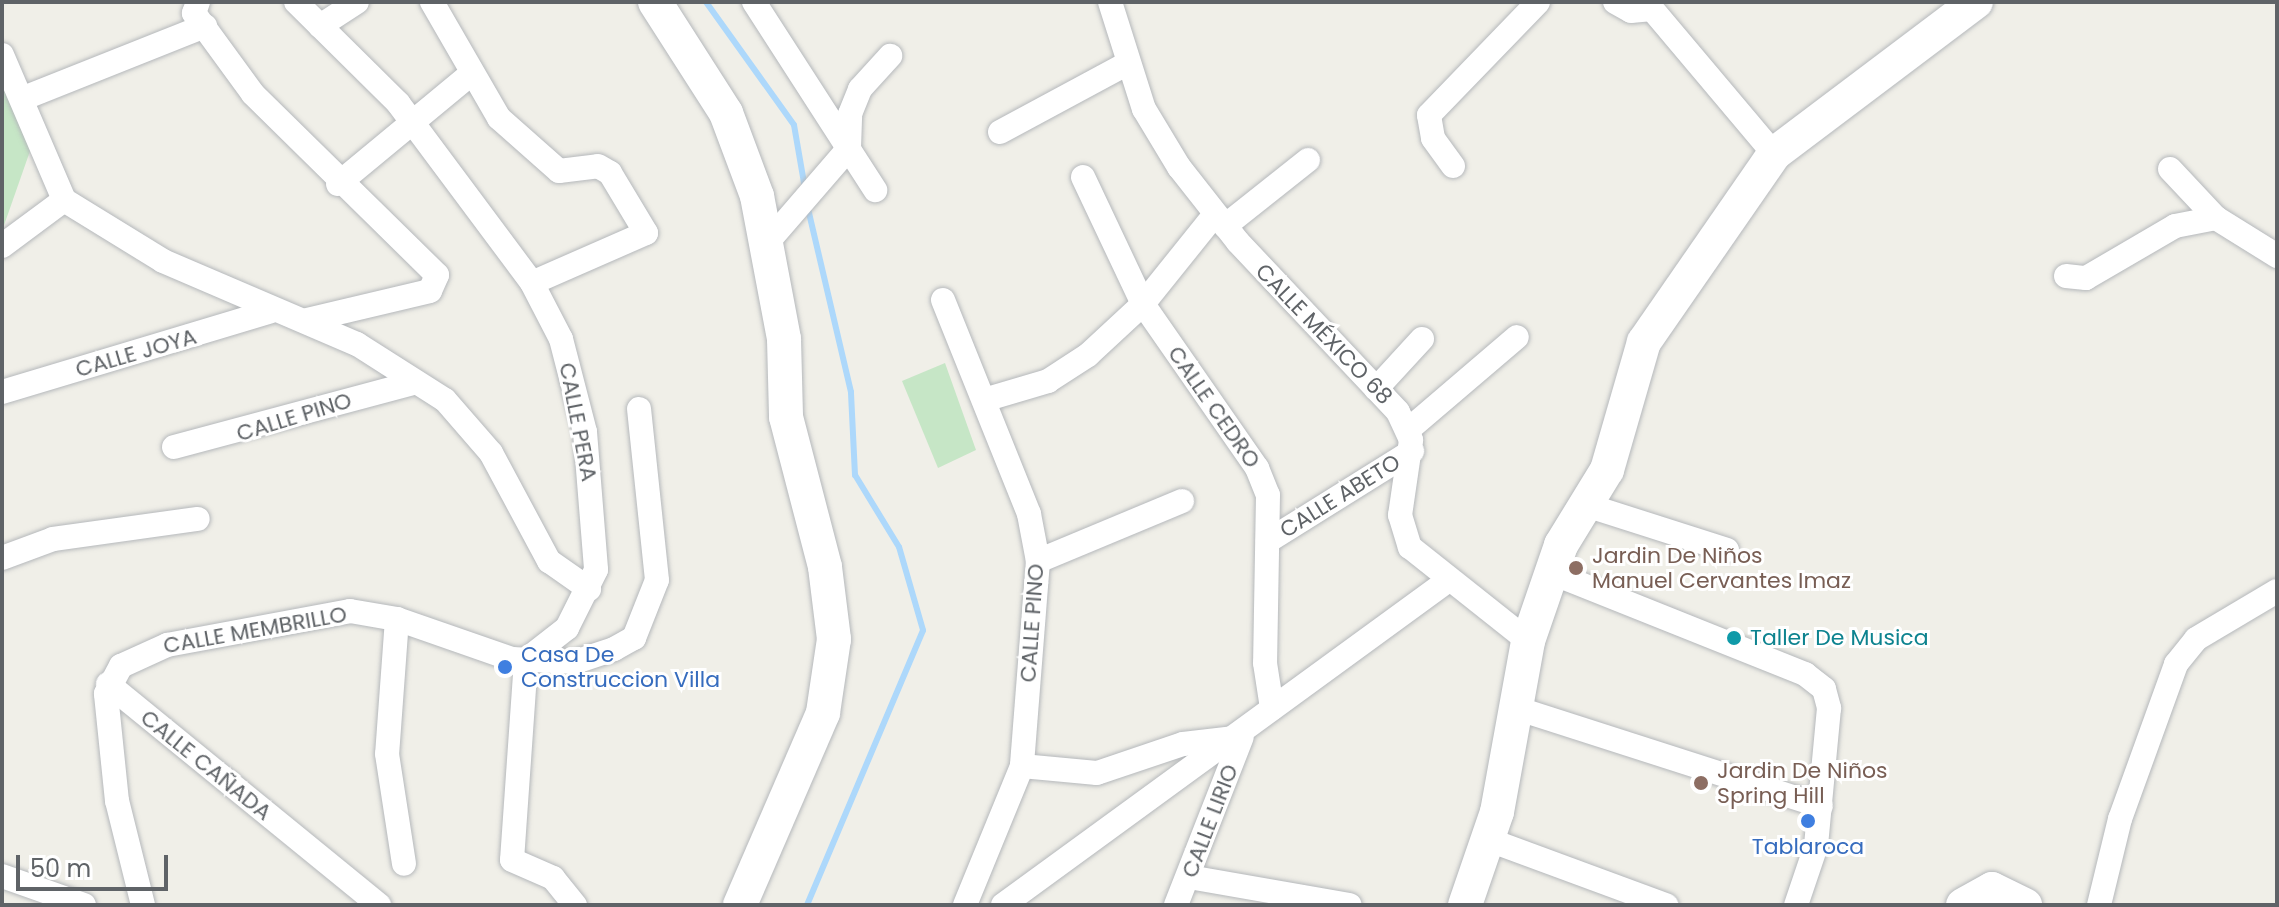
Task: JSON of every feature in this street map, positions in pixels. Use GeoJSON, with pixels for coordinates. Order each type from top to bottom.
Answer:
{"type":"FeatureCollection","features":[{"type":"Feature","properties":{"kind":"street"},"geometry":{"type":"LineString","coordinates":[[198,2],[194,13],[253,94],[338,184],[437,275],[437,283],[307,320]]}},
{"type":"Feature","properties":{"kind":"street","name":"CALLE PERA"},"geometry":{"type":"LineString","coordinates":[[296,2],[376,75],[532,283],[561,339],[585,432],[598,527],[589,589],[567,628],[526,660]]}},
{"type":"Feature","properties":{"kind":"street"},"geometry":{"type":"LineString","coordinates":[[320,26],[357,2]]}},
{"type":"Feature","properties":{"kind":"street"},"geometry":{"type":"LineString","coordinates":[[432,2],[499,118],[546,165],[610,173],[646,233],[532,283]]}},
{"type":"Feature","properties":{"kind":"street"},"geometry":{"type":"LineString","coordinates":[[655,2],[726,113],[767,243],[784,339],[786,417],[825,567],[834,639],[823,713],[740,905]]}},
{"type":"Feature","properties":{"kind":"street"},"geometry":{"type":"LineString","coordinates":[[754,2],[844,152],[875,190]]}},
{"type":"Feature","properties":{"kind":"street","name":"CALLE MÉXICO 68"},"geometry":{"type":"LineString","coordinates":[[1110,2],[1144,109],[1220,220],[1376,389],[1410,440]]}},
{"type":"Feature","properties":{"kind":"street"},"geometry":{"type":"LineString","coordinates":[[1453,166],[1433,138],[1429,115],[1538,2]]}},
{"type":"Feature","properties":{"kind":"street"},"geometry":{"type":"LineString","coordinates":[[1615,2],[1631,11],[1655,5],[1774,154]]}},
{"type":"Feature","properties":{"kind":"street"},"geometry":{"type":"LineString","coordinates":[[1465,905],[1489,840],[1519,709],[1528,641],[1550,572],[1612,457],[1644,342],[1774,154],[1976,2]]}},
{"type":"Feature","properties":{"kind":"street"},"geometry":{"type":"LineString","coordinates":[[24,98],[205,26]]}},
{"type":"Feature","properties":{"kind":"street"},"geometry":{"type":"LineString","coordinates":[[2,55],[24,98],[64,200],[163,261],[269,312],[307,320],[469,420],[549,561],[589,589]]}},
{"type":"Feature","properties":{"kind":"street"},"geometry":{"type":"LineString","coordinates":[[767,243],[791,209],[844,152],[850,114],[860,89],[890,56]]}},
{"type":"Feature","properties":{"kind":"street"},"geometry":{"type":"LineString","coordinates":[[1000,132],[1128,63]]}},
{"type":"Feature","properties":{"kind":"street"},"geometry":{"type":"LineString","coordinates":[[338,184],[411,120],[472,73]]}},
{"type":"Feature","properties":{"kind":"street"},"geometry":{"type":"LineString","coordinates":[[984,400],[1048,381],[1143,304],[1220,220],[1308,160]]}},
{"type":"Feature","properties":{"kind":"street"},"geometry":{"type":"LineString","coordinates":[[2170,169],[2216,218],[2277,256]]}},
{"type":"Feature","properties":{"kind":"street","name":"CALLE CEDRO"},"geometry":{"type":"LineString","coordinates":[[1083,177],[1143,304],[1257,468],[1268,495],[1265,663],[1272,708]]}},
{"type":"Feature","properties":{"kind":"street"},"geometry":{"type":"LineString","coordinates":[[2,246],[64,200]]}},
{"type":"Feature","properties":{"kind":"street"},"geometry":{"type":"LineString","coordinates":[[2066,276],[2086,278],[2175,226],[2216,218]]}},
{"type":"Feature","properties":{"kind":"street","name":"CALLE PINO"},"geometry":{"type":"LineString","coordinates":[[943,300],[1029,514],[1038,561],[1022,766],[965,905]]}},
{"type":"Feature","properties":{"kind":"street","name":"CALLE JOYA"},"geometry":{"type":"LineString","coordinates":[[2,392],[269,312]]}},
{"type":"Feature","properties":{"kind":"street","name":"CALLE ABETO"},"geometry":{"type":"LineString","coordinates":[[1268,541],[1410,440],[1517,337]]}},
{"type":"Feature","properties":{"kind":"street"},"geometry":{"type":"LineString","coordinates":[[1376,389],[1422,339]]}},
{"type":"Feature","properties":{"kind":"street","name":"CALLE PINO"},"geometry":{"type":"LineString","coordinates":[[174,447],[413,383]]}},
{"type":"Feature","properties":{"kind":"street","name":"CALLE MEMBRILLO"},"geometry":{"type":"LineString","coordinates":[[108,684],[139,653],[207,635],[350,611],[397,619],[526,660],[575,662],[614,649],[634,638],[651,603],[655,544],[639,409]]}},
{"type":"Feature","properties":{"kind":"street"},"geometry":{"type":"LineString","coordinates":[[1410,440],[1401,532],[1446,582],[1528,641]]}},
{"type":"Feature","properties":{"kind":"street"},"geometry":{"type":"LineString","coordinates":[[1038,561],[1182,501]]}},
{"type":"Feature","properties":{"kind":"street"},"geometry":{"type":"LineString","coordinates":[[1586,505],[1727,550]]}},
{"type":"Feature","properties":{"kind":"street"},"geometry":{"type":"LineString","coordinates":[[2,558],[53,539],[198,519]]}},
{"type":"Feature","properties":{"kind":"street"},"geometry":{"type":"LineString","coordinates":[[1550,572],[1818,682],[1829,708],[1821,806],[1796,905]]}},
{"type":"Feature","properties":{"kind":"street"},"geometry":{"type":"LineString","coordinates":[[1003,905],[1136,803],[1242,737],[1272,708],[1446,582]]}},
{"type":"Feature","properties":{"kind":"street"},"geometry":{"type":"LineString","coordinates":[[2099,905],[2120,819],[2176,664],[2216,625],[2277,591]]}},
{"type":"Feature","properties":{"kind":"street"},"geometry":{"type":"LineString","coordinates":[[397,619],[387,754],[404,864]]}},
{"type":"Feature","properties":{"kind":"street"},"geometry":{"type":"LineString","coordinates":[[526,660],[512,860],[553,878],[575,905]]}},
{"type":"Feature","properties":{"kind":"street"},"geometry":{"type":"LineString","coordinates":[[108,684],[117,801],[143,905]]}},
{"type":"Feature","properties":{"kind":"street","name":"CALLE CAÑADA"},"geometry":{"type":"LineString","coordinates":[[108,684],[379,905]]}},
{"type":"Feature","properties":{"kind":"street"},"geometry":{"type":"LineString","coordinates":[[1519,709],[1821,806]]}},
{"type":"Feature","properties":{"kind":"street"},"geometry":{"type":"LineString","coordinates":[[1022,766],[1097,773],[1183,744],[1242,737]]}},
{"type":"Feature","properties":{"kind":"street","name":"CALLE LIRIO"},"geometry":{"type":"LineString","coordinates":[[1176,905],[1242,737]]}},
{"type":"Feature","properties":{"kind":"street"},"geometry":{"type":"LineString","coordinates":[[1489,840],[1666,905]]}},
{"type":"Feature","properties":{"kind":"street"},"geometry":{"type":"LineString","coordinates":[[2,876],[84,905]]}},
{"type":"Feature","properties":{"kind":"street"},"geometry":{"type":"LineString","coordinates":[[1189,877],[1350,905]]}},
{"type":"Feature","properties":{"kind":"street"},"geometry":{"type":"LineString","coordinates":[[1963,905],[1992,889],[2025,905]]}},
{"type":"Feature","properties":{"kind":"green space"},"geometry":{"type":"Polygon","coordinates":[[[2,69],[36,134],[2,231],[2,69]]]}},
{"type":"Feature","properties":{"kind":"green space"},"geometry":{"type":"Polygon","coordinates":[[[945,363],[976,450],[938,468],[902,381],[945,363]]]}},
{"type":"Feature","properties":{"kind":"waterway"},"geometry":{"type":"LineString","coordinates":[[706,2],[794,125],[805,189]]}},
{"type":"Feature","properties":{"kind":"waterway"},"geometry":{"type":"LineString","coordinates":[[807,905],[923,630],[899,547],[855,475],[851,392],[808,208]]}},
{"type":"Feature","properties":{"kind":"place","name":"Jardin De Niños Manuel Cervantes Imaz"},"geometry":{"type":"Point","coordinates":[1576,568]}},
{"type":"Feature","properties":{"kind":"place","name":"Taller De Musica"},"geometry":{"type":"Point","coordinates":[1734,638]}},
{"type":"Feature","properties":{"kind":"place","name":"Casa De Construccion Villa"},"geometry":{"type":"Point","coordinates":[505,667]}},
{"type":"Feature","properties":{"kind":"place","name":"Jardin De Niños Spring Hill"},"geometry":{"type":"Point","coordinates":[1701,783]}},
{"type":"Feature","properties":{"kind":"place","name":"Tablaroca"},"geometry":{"type":"Point","coordinates":[1808,821]}}]}
